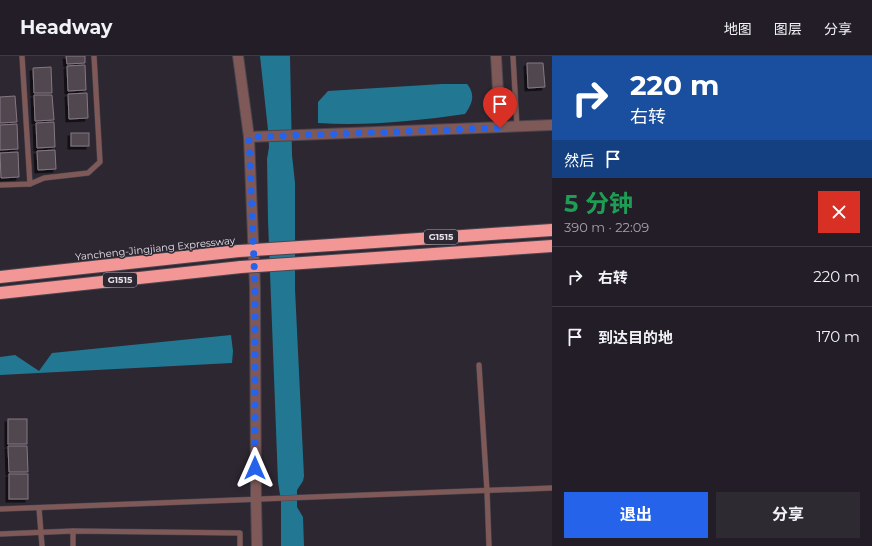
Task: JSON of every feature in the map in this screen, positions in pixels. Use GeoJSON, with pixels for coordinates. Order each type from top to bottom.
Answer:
{"type":"FeatureCollection","features":[{"type":"Feature","properties":{"kind":"highway","name":"Yancheng-Jingjiang Expressway"},"geometry":{"type":"LineString","coordinates":[[0,277],[239,251],[552,230]]}},
{"type":"Feature","properties":{"kind":"highway","name":"G1515"},"geometry":{"type":"LineString","coordinates":[[0,293],[241,267],[552,246]]}},
{"type":"Feature","properties":{"kind":"street"},"geometry":{"type":"LineString","coordinates":[[238,56],[249,137],[255,287],[257,546]]}},
{"type":"Feature","properties":{"kind":"street"},"geometry":{"type":"LineString","coordinates":[[496,56],[500,128]]}},
{"type":"Feature","properties":{"kind":"street"},"geometry":{"type":"LineString","coordinates":[[249,137],[552,125]]}},
{"type":"Feature","properties":{"kind":"lane"},"geometry":{"type":"LineString","coordinates":[[22,56],[30,184]]}},
{"type":"Feature","properties":{"kind":"lane"},"geometry":{"type":"LineString","coordinates":[[0,185],[30,184],[44,178],[88,173],[100,162],[94,56]]}},
{"type":"Feature","properties":{"kind":"lane"},"geometry":{"type":"LineString","coordinates":[[513,56],[517,127]]}},
{"type":"Feature","properties":{"kind":"lane"},"geometry":{"type":"LineString","coordinates":[[479,365],[489,546]]}},
{"type":"Feature","properties":{"kind":"lane"},"geometry":{"type":"LineString","coordinates":[[0,509],[552,488]]}},
{"type":"Feature","properties":{"kind":"lane"},"geometry":{"type":"LineString","coordinates":[[39,508],[42,546]]}},
{"type":"Feature","properties":{"kind":"lane"},"geometry":{"type":"LineString","coordinates":[[73,531],[73,546]]}},
{"type":"Feature","properties":{"kind":"lane"},"geometry":{"type":"LineString","coordinates":[[0,534],[73,531],[240,533],[240,546]]}},
{"type":"Feature","properties":{"kind":"water"},"geometry":{"type":"Polygon","coordinates":[[[260,56],[290,56],[292,155],[295,183],[295,289],[304,476],[303,481],[297,490],[297,507],[303,517],[304,546],[281,546],[281,501],[278,482],[268,220],[267,159],[269,147],[260,56]]]}},
{"type":"Feature","properties":{"kind":"water"},"geometry":{"type":"Polygon","coordinates":[[[442,84],[467,84],[470,88],[472,99],[470,107],[465,114],[392,122],[355,124],[318,123],[318,102],[328,91],[442,84]]]}},
{"type":"Feature","properties":{"kind":"water"},"geometry":{"type":"Polygon","coordinates":[[[231,335],[233,351],[232,363],[0,375],[0,357],[15,355],[39,371],[52,353],[231,335]]]}},
{"type":"Feature","properties":{"kind":"building"},"geometry":{"type":"Polygon","coordinates":[[[66,56],[85,56],[85,63],[67,64],[66,56]]]}},
{"type":"Feature","properties":{"kind":"building"},"geometry":{"type":"Polygon","coordinates":[[[527,63],[543,63],[545,87],[528,88],[527,63]]]}},
{"type":"Feature","properties":{"kind":"building"},"geometry":{"type":"Polygon","coordinates":[[[85,65],[86,90],[68,91],[67,66],[85,65]]]}},
{"type":"Feature","properties":{"kind":"building"},"geometry":{"type":"Polygon","coordinates":[[[51,67],[52,93],[34,93],[33,68],[51,67]]]}},
{"type":"Feature","properties":{"kind":"building"},"geometry":{"type":"Polygon","coordinates":[[[87,93],[88,118],[69,119],[68,94],[87,93]]]}},
{"type":"Feature","properties":{"kind":"building"},"geometry":{"type":"Polygon","coordinates":[[[34,95],[52,95],[54,120],[35,121],[34,95]]]}},
{"type":"Feature","properties":{"kind":"building"},"geometry":{"type":"Polygon","coordinates":[[[15,96],[17,122],[0,123],[0,97],[15,96]]]}},
{"type":"Feature","properties":{"kind":"building"},"geometry":{"type":"Polygon","coordinates":[[[54,122],[55,147],[37,148],[36,123],[54,122]]]}},
{"type":"Feature","properties":{"kind":"building"},"geometry":{"type":"Polygon","coordinates":[[[17,124],[18,149],[0,150],[0,125],[17,124]]]}},
{"type":"Feature","properties":{"kind":"building"},"geometry":{"type":"Polygon","coordinates":[[[71,133],[89,133],[89,146],[71,146],[71,133]]]}},
{"type":"Feature","properties":{"kind":"building"},"geometry":{"type":"Polygon","coordinates":[[[55,150],[56,169],[38,170],[37,151],[55,150]]]}},
{"type":"Feature","properties":{"kind":"building"},"geometry":{"type":"Polygon","coordinates":[[[18,152],[19,177],[1,178],[0,153],[18,152]]]}},
{"type":"Feature","properties":{"kind":"building"},"geometry":{"type":"Polygon","coordinates":[[[8,419],[27,419],[27,444],[8,444],[8,419]]]}},
{"type":"Feature","properties":{"kind":"building"},"geometry":{"type":"Polygon","coordinates":[[[8,446],[27,446],[28,472],[9,472],[8,446]]]}},
{"type":"Feature","properties":{"kind":"building"},"geometry":{"type":"Polygon","coordinates":[[[9,474],[28,474],[28,499],[9,499],[9,474]]]}},
{"type":"Feature","properties":{"kind":"route"},"geometry":{"type":"LineString","coordinates":[[255,468],[255,287],[249,137],[500,128]]}}]}
